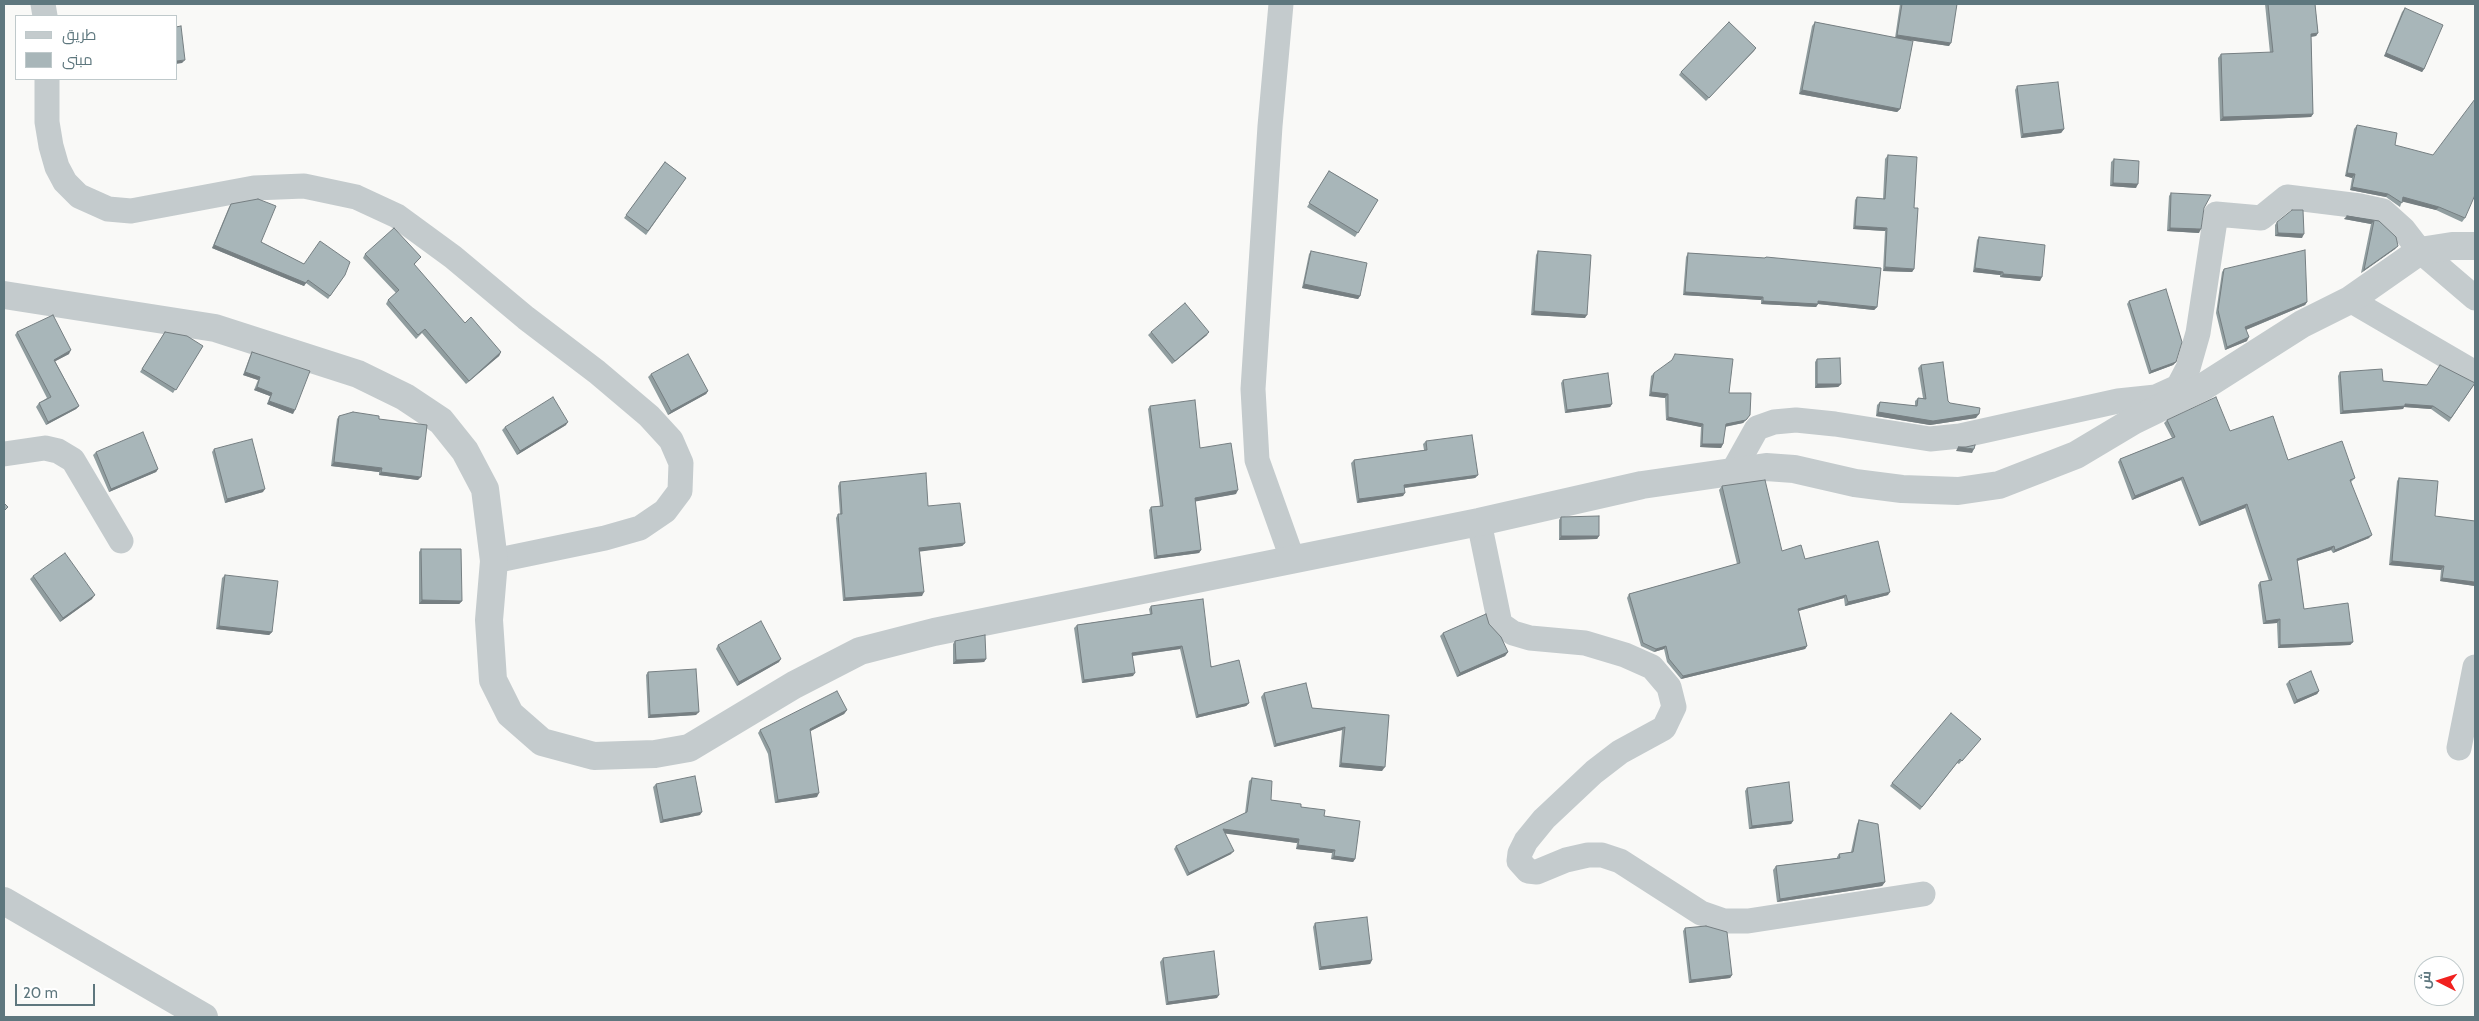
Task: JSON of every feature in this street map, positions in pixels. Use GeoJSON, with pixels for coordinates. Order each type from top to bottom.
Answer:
{"type":"FeatureCollection","features":[{"type":"Feature","properties":{"kind":"street"},"geometry":{"type":"LineString","coordinates":[[1281,4],[1270,126],[1253,389],[1257,460],[1292,558]]}},
{"type":"Feature","properties":{"kind":"street"},"geometry":{"type":"LineString","coordinates":[[47,80],[47,122],[51,146],[57,167],[65,182],[79,196],[108,209],[131,210],[254,188],[304,186],[356,197],[397,216],[453,257],[526,318],[604,378],[649,416],[671,440],[680,463],[680,491],[665,510],[640,528],[604,538],[494,561]]}},
{"type":"Feature","properties":{"kind":"street"},"geometry":{"type":"LineString","coordinates":[[1733,471],[1757,428],[1774,422],[1796,420],[1835,424],[1930,439],[1960,436],[2118,401],[2156,397],[2178,387],[2188,368],[2198,333],[2216,214],[2261,218],[2287,197],[2360,206],[2383,212],[2403,229],[2420,251],[2475,298]]}},
{"type":"Feature","properties":{"kind":"street"},"geometry":{"type":"LineString","coordinates":[[4,295],[215,328],[358,374],[405,398],[442,421],[465,450],[485,489],[494,561],[489,620],[493,680],[510,714],[542,742],[594,756],[656,754],[689,748],[794,685],[860,651],[934,632],[1292,558],[1479,522],[1642,485],[1766,467],[1794,469],[1855,483],[1902,489],[1958,491],[1999,485],[2076,455],[2133,421],[2203,387],[2302,324],[2350,300],[2420,251],[2452,246],[2475,246]]}},
{"type":"Feature","properties":{"kind":"street"},"geometry":{"type":"LineString","coordinates":[[2350,300],[2475,373]]}},
{"type":"Feature","properties":{"kind":"street"},"geometry":{"type":"LineString","coordinates":[[4,454],[45,448],[58,451],[73,460],[121,540]]}},
{"type":"Feature","properties":{"kind":"street"},"geometry":{"type":"LineString","coordinates":[[1479,522],[1500,624],[1513,633],[1530,638],[1584,643],[1626,655],[1652,667],[1669,687],[1674,706],[1664,728],[1620,752],[1600,767],[1544,819],[1526,841],[1520,853],[1520,861],[1528,871],[1537,872],[1566,860],[1588,855],[1602,855],[1620,861],[1701,913],[1724,921],[1748,921],[1923,894]]}},
{"type":"Feature","properties":{"kind":"street"},"geometry":{"type":"LineString","coordinates":[[2459,748],[2475,667]]}},
{"type":"Feature","properties":{"kind":"street"},"geometry":{"type":"LineString","coordinates":[[4,901],[204,1017]]}},
{"type":"Feature","properties":{"kind":"building"},"geometry":{"type":"Polygon","coordinates":[[[1902,4],[1957,4],[1951,43],[1897,35],[1902,4]]]}},
{"type":"Feature","properties":{"kind":"building"},"geometry":{"type":"Polygon","coordinates":[[[2268,4],[2315,4],[2318,33],[2311,34],[2313,114],[2223,117],[2221,54],[2273,52],[2268,4]]]}},
{"type":"Feature","properties":{"kind":"building"},"geometry":{"type":"Polygon","coordinates":[[[2405,8],[2443,25],[2424,69],[2386,53],[2405,8]]]}},
{"type":"Feature","properties":{"kind":"building"},"geometry":{"type":"Polygon","coordinates":[[[1729,22],[1756,48],[1709,98],[1681,72],[1729,22]]]}},
{"type":"Feature","properties":{"kind":"building"},"geometry":{"type":"Polygon","coordinates":[[[1815,22],[1913,41],[1900,109],[1802,90],[1815,22]]]}},
{"type":"Feature","properties":{"kind":"building"},"geometry":{"type":"Polygon","coordinates":[[[181,26],[185,60],[178,61],[178,27],[181,26]]]}},
{"type":"Feature","properties":{"kind":"building"},"geometry":{"type":"Polygon","coordinates":[[[2058,82],[2064,129],[2023,134],[2017,86],[2058,82]]]}},
{"type":"Feature","properties":{"kind":"building"},"geometry":{"type":"Polygon","coordinates":[[[2475,99],[2475,195],[2465,218],[2439,207],[2403,197],[2402,203],[2388,194],[2352,187],[2355,174],[2347,173],[2357,125],[2397,133],[2395,145],[2433,155],[2475,99]]]}},
{"type":"Feature","properties":{"kind":"building"},"geometry":{"type":"Polygon","coordinates":[[[1888,155],[1917,157],[1914,208],[1918,208],[1914,269],[1885,267],[1887,228],[1855,226],[1857,197],[1885,199],[1888,155]]]}},
{"type":"Feature","properties":{"kind":"building"},"geometry":{"type":"Polygon","coordinates":[[[2114,159],[2139,161],[2138,184],[2113,183],[2114,159]]]}},
{"type":"Feature","properties":{"kind":"building"},"geometry":{"type":"Polygon","coordinates":[[[665,162],[686,178],[648,231],[626,215],[665,162]]]}},
{"type":"Feature","properties":{"kind":"building"},"geometry":{"type":"Polygon","coordinates":[[[1329,171],[1378,200],[1358,233],[1309,203],[1329,171]]]}},
{"type":"Feature","properties":{"kind":"building"},"geometry":{"type":"Polygon","coordinates":[[[2171,193],[2211,195],[2204,208],[2201,229],[2170,228],[2171,193]]]}},
{"type":"Feature","properties":{"kind":"building"},"geometry":{"type":"Polygon","coordinates":[[[258,199],[276,206],[261,242],[304,264],[320,241],[350,262],[345,275],[330,296],[308,280],[306,283],[214,245],[231,204],[258,199]]]}},
{"type":"Feature","properties":{"kind":"building"},"geometry":{"type":"Polygon","coordinates":[[[2292,210],[2303,210],[2304,234],[2278,233],[2277,222],[2292,210]]]}},
{"type":"Feature","properties":{"kind":"building"},"geometry":{"type":"Polygon","coordinates":[[[2347,216],[2379,221],[2396,237],[2398,246],[2364,270],[2374,221],[2347,216]]]}},
{"type":"Feature","properties":{"kind":"building"},"geometry":{"type":"Polygon","coordinates":[[[394,228],[421,257],[414,264],[465,323],[471,317],[501,352],[469,381],[425,329],[418,335],[388,300],[399,290],[365,254],[394,228]]]}},
{"type":"Feature","properties":{"kind":"building"},"geometry":{"type":"Polygon","coordinates":[[[1979,237],[2045,245],[2042,277],[2003,274],[2003,272],[1975,268],[1979,237]]]}},
{"type":"Feature","properties":{"kind":"building"},"geometry":{"type":"Polygon","coordinates":[[[2305,250],[2307,302],[2245,327],[2249,337],[2227,347],[2218,310],[2224,269],[2305,250]]]}},
{"type":"Feature","properties":{"kind":"building"},"geometry":{"type":"Polygon","coordinates":[[[1311,251],[1367,263],[1360,296],[1304,284],[1311,251]]]}},
{"type":"Feature","properties":{"kind":"building"},"geometry":{"type":"Polygon","coordinates":[[[1538,251],[1591,255],[1587,315],[1534,311],[1538,251]]]}},
{"type":"Feature","properties":{"kind":"building"},"geometry":{"type":"Polygon","coordinates":[[[1688,253],[1766,257],[1881,268],[1877,307],[1818,301],[1818,304],[1763,301],[1763,297],[1685,292],[1688,253]]]}},
{"type":"Feature","properties":{"kind":"building"},"geometry":{"type":"Polygon","coordinates":[[[2166,289],[2182,342],[2176,362],[2151,371],[2129,301],[2166,289]]]}},
{"type":"Feature","properties":{"kind":"building"},"geometry":{"type":"Polygon","coordinates":[[[1185,303],[1209,332],[1175,361],[1151,332],[1185,303]]]}},
{"type":"Feature","properties":{"kind":"building"},"geometry":{"type":"Polygon","coordinates":[[[53,315],[71,350],[54,360],[79,406],[48,422],[39,403],[51,397],[17,332],[53,315]]]}},
{"type":"Feature","properties":{"kind":"building"},"geometry":{"type":"Polygon","coordinates":[[[165,332],[187,336],[203,346],[176,390],[142,369],[165,332]]]}},
{"type":"Feature","properties":{"kind":"building"},"geometry":{"type":"Polygon","coordinates":[[[252,352],[310,371],[295,410],[269,401],[272,393],[257,387],[260,377],[245,372],[252,352]]]}},
{"type":"Feature","properties":{"kind":"building"},"geometry":{"type":"Polygon","coordinates":[[[688,354],[708,391],[671,411],[651,374],[688,354]]]}},
{"type":"Feature","properties":{"kind":"building"},"geometry":{"type":"Polygon","coordinates":[[[1675,354],[1733,359],[1729,393],[1751,393],[1750,415],[1746,420],[1726,424],[1723,444],[1702,444],[1703,424],[1668,417],[1668,394],[1651,392],[1654,373],[1672,360],[1675,354]]]}},
{"type":"Feature","properties":{"kind":"building"},"geometry":{"type":"Polygon","coordinates":[[[1840,358],[1841,384],[1817,384],[1817,359],[1840,358]]]}},
{"type":"Feature","properties":{"kind":"building"},"geometry":{"type":"Polygon","coordinates":[[[1943,362],[1948,401],[1950,403],[1980,408],[1979,414],[1933,421],[1878,412],[1880,402],[1917,406],[1918,398],[1926,399],[1921,365],[1943,362]]]}},
{"type":"Feature","properties":{"kind":"building"},"geometry":{"type":"Polygon","coordinates":[[[2440,365],[2475,383],[2451,418],[2433,406],[2405,404],[2405,406],[2343,411],[2340,372],[2382,369],[2383,381],[2427,385],[2440,365]]]}},
{"type":"Feature","properties":{"kind":"building"},"geometry":{"type":"Polygon","coordinates":[[[1608,373],[1612,404],[1567,410],[1563,380],[1608,373]]]}},
{"type":"Feature","properties":{"kind":"building"},"geometry":{"type":"Polygon","coordinates":[[[553,397],[568,422],[520,451],[505,427],[553,397]]]}},
{"type":"Feature","properties":{"kind":"building"},"geometry":{"type":"Polygon","coordinates":[[[2216,397],[2230,431],[2273,416],[2288,460],[2342,441],[2355,478],[2350,480],[2372,535],[2335,550],[2334,546],[2297,559],[2304,609],[2348,603],[2353,642],[2280,645],[2280,619],[2266,621],[2260,582],[2272,580],[2247,504],[2201,522],[2183,477],[2135,496],[2120,459],[2175,437],[2167,420],[2216,397]]]}},
{"type":"Feature","properties":{"kind":"building"},"geometry":{"type":"Polygon","coordinates":[[[1195,400],[1200,448],[1231,443],[1238,490],[1195,498],[1201,550],[1157,556],[1151,507],[1163,506],[1150,406],[1195,400]]]}},
{"type":"Feature","properties":{"kind":"building"},"geometry":{"type":"Polygon","coordinates":[[[353,412],[379,416],[379,419],[427,425],[421,477],[381,472],[382,468],[334,462],[339,416],[353,412]]]}},
{"type":"Feature","properties":{"kind":"building"},"geometry":{"type":"Polygon","coordinates":[[[143,432],[158,469],[111,489],[96,452],[143,432]]]}},
{"type":"Feature","properties":{"kind":"building"},"geometry":{"type":"Polygon","coordinates":[[[1472,435],[1478,475],[1404,485],[1405,493],[1359,499],[1354,460],[1427,450],[1426,441],[1472,435]]]}},
{"type":"Feature","properties":{"kind":"building"},"geometry":{"type":"Polygon","coordinates":[[[252,439],[265,489],[227,499],[214,449],[252,439]]]}},
{"type":"Feature","properties":{"kind":"building"},"geometry":{"type":"Polygon","coordinates":[[[1975,445],[1974,449],[1958,447],[1966,447],[1975,445]]]}},
{"type":"Feature","properties":{"kind":"building"},"geometry":{"type":"Polygon","coordinates":[[[926,473],[928,506],[960,503],[965,543],[919,548],[924,592],[845,598],[838,514],[842,514],[840,482],[926,473]]]}},
{"type":"Feature","properties":{"kind":"building"},"geometry":{"type":"Polygon","coordinates":[[[2399,478],[2438,481],[2435,516],[2475,521],[2475,582],[2442,578],[2444,566],[2392,561],[2399,478]]]}},
{"type":"Feature","properties":{"kind":"building"},"geometry":{"type":"Polygon","coordinates":[[[1765,480],[1782,551],[1801,545],[1805,559],[1878,541],[1890,592],[1848,602],[1846,595],[1798,609],[1807,646],[1683,676],[1669,659],[1666,646],[1656,649],[1643,643],[1629,594],[1740,563],[1722,486],[1765,480]]]}},
{"type":"Feature","properties":{"kind":"building"},"geometry":{"type":"Polygon","coordinates":[[[4,503],[8,507],[4,511],[4,503]]]}},
{"type":"Feature","properties":{"kind":"building"},"geometry":{"type":"Polygon","coordinates":[[[1599,516],[1599,536],[1561,536],[1561,517],[1599,516]]]}},
{"type":"Feature","properties":{"kind":"building"},"geometry":{"type":"Polygon","coordinates":[[[421,549],[461,549],[462,601],[422,600],[421,549]]]}},
{"type":"Feature","properties":{"kind":"building"},"geometry":{"type":"Polygon","coordinates":[[[65,553],[95,595],[63,618],[33,576],[65,553]]]}},
{"type":"Feature","properties":{"kind":"building"},"geometry":{"type":"Polygon","coordinates":[[[225,575],[278,581],[272,632],[219,626],[225,575]]]}},
{"type":"Feature","properties":{"kind":"building"},"geometry":{"type":"Polygon","coordinates":[[[1203,599],[1211,667],[1239,660],[1249,703],[1198,715],[1182,646],[1132,653],[1135,673],[1084,680],[1077,625],[1152,614],[1151,606],[1203,599]]]}},
{"type":"Feature","properties":{"kind":"building"},"geometry":{"type":"Polygon","coordinates":[[[1486,614],[1489,624],[1501,637],[1508,652],[1460,673],[1443,633],[1486,614]]]}},
{"type":"Feature","properties":{"kind":"building"},"geometry":{"type":"Polygon","coordinates":[[[761,621],[781,659],[739,682],[718,645],[761,621]]]}},
{"type":"Feature","properties":{"kind":"building"},"geometry":{"type":"Polygon","coordinates":[[[985,635],[986,659],[956,660],[955,641],[985,635]]]}},
{"type":"Feature","properties":{"kind":"building"},"geometry":{"type":"Polygon","coordinates":[[[696,669],[699,712],[650,715],[648,672],[696,669]]]}},
{"type":"Feature","properties":{"kind":"building"},"geometry":{"type":"Polygon","coordinates":[[[2311,671],[2319,691],[2297,700],[2289,681],[2311,671]]]}},
{"type":"Feature","properties":{"kind":"building"},"geometry":{"type":"Polygon","coordinates":[[[1306,683],[1312,708],[1389,715],[1385,767],[1341,763],[1345,727],[1276,744],[1264,693],[1306,683]]]}},
{"type":"Feature","properties":{"kind":"building"},"geometry":{"type":"Polygon","coordinates":[[[837,691],[847,710],[810,729],[819,793],[778,800],[770,750],[760,730],[837,691]]]}},
{"type":"Feature","properties":{"kind":"building"},"geometry":{"type":"Polygon","coordinates":[[[1951,713],[1981,739],[1962,761],[1960,759],[1922,807],[1892,783],[1951,713]]]}},
{"type":"Feature","properties":{"kind":"building"},"geometry":{"type":"Polygon","coordinates":[[[695,776],[702,812],[663,820],[656,784],[695,776]]]}},
{"type":"Feature","properties":{"kind":"building"},"geometry":{"type":"Polygon","coordinates":[[[1252,778],[1272,781],[1271,800],[1301,804],[1301,807],[1325,810],[1324,816],[1360,821],[1355,859],[1334,856],[1335,850],[1298,845],[1299,839],[1223,829],[1234,851],[1189,873],[1176,846],[1247,812],[1252,778]]]}},
{"type":"Feature","properties":{"kind":"building"},"geometry":{"type":"Polygon","coordinates":[[[1789,782],[1793,821],[1752,826],[1747,788],[1789,782]]]}},
{"type":"Feature","properties":{"kind":"building"},"geometry":{"type":"Polygon","coordinates":[[[1859,820],[1878,824],[1885,882],[1780,899],[1776,866],[1840,858],[1839,854],[1853,852],[1859,820]]]}},
{"type":"Feature","properties":{"kind":"building"},"geometry":{"type":"Polygon","coordinates":[[[1367,917],[1372,960],[1321,967],[1315,923],[1367,917]]]}},
{"type":"Feature","properties":{"kind":"building"},"geometry":{"type":"Polygon","coordinates":[[[1706,926],[1727,932],[1732,975],[1691,980],[1685,928],[1706,926]]]}},
{"type":"Feature","properties":{"kind":"building"},"geometry":{"type":"Polygon","coordinates":[[[1214,951],[1219,995],[1168,1002],[1163,958],[1214,951]]]}}]}
